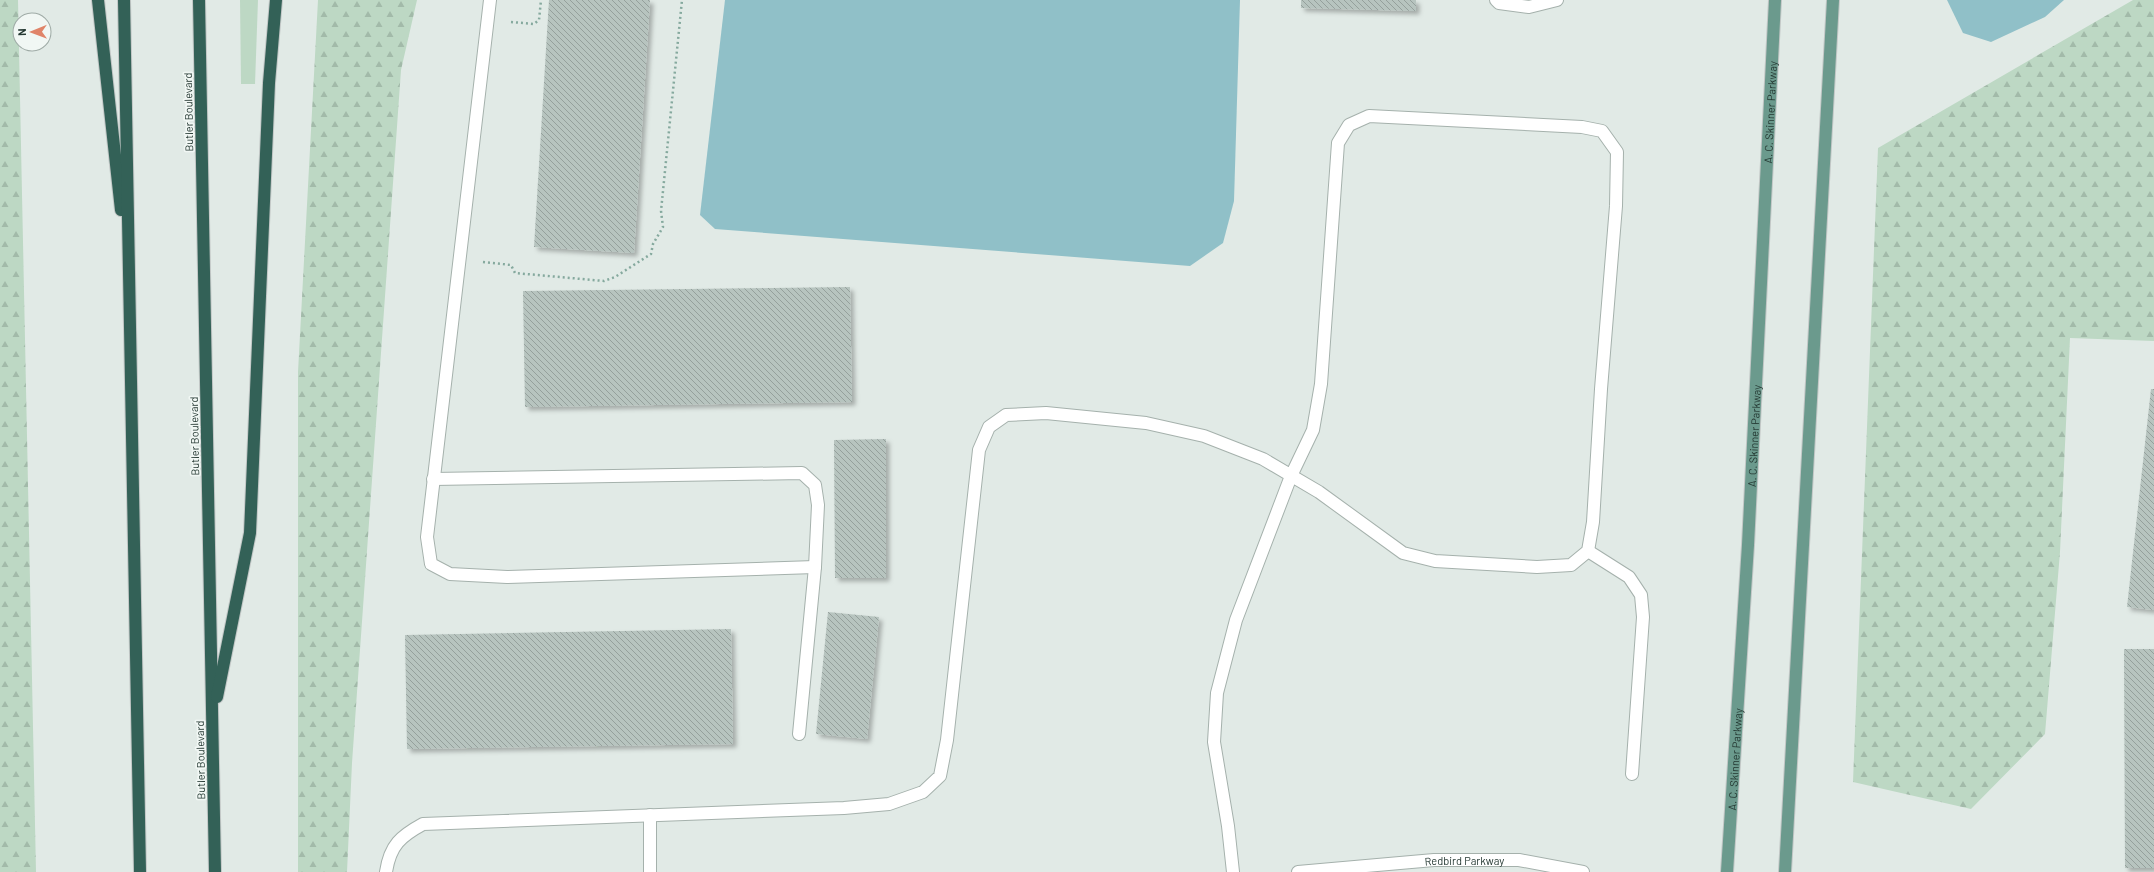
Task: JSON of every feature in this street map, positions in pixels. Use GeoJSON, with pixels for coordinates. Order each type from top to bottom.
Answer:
{"type":"FeatureCollection","features":[{"type":"Feature","properties":{"kind":"highway"},"geometry":{"type":"LineString","coordinates":[[98,0],[130,289]]}},
{"type":"Feature","properties":{"kind":"highway"},"geometry":{"type":"LineString","coordinates":[[124,0],[140,872]]}},
{"type":"Feature","properties":{"kind":"highway","name":"Butler Boulevard"},"geometry":{"type":"LineString","coordinates":[[199,0],[215,872]]}},
{"type":"Feature","properties":{"kind":"highway"},"geometry":{"type":"LineString","coordinates":[[212,720],[250,533],[269,83],[276,0]]}},
{"type":"Feature","properties":{"kind":"main road","name":"A. C. Skinner Parkway"},"geometry":{"type":"LineString","coordinates":[[1727,872],[1748,545],[1775,0]]}},
{"type":"Feature","properties":{"kind":"main road"},"geometry":{"type":"LineString","coordinates":[[1785,872],[1833,0]]}},
{"type":"Feature","properties":{"kind":"street"},"geometry":{"type":"LineString","coordinates":[[490,0],[426,537],[431,564],[450,574],[507,577],[815,567]]}},
{"type":"Feature","properties":{"kind":"street"},"geometry":{"type":"LineString","coordinates":[[1496,0],[1499,3],[1529,7],[1557,0]]}},
{"type":"Feature","properties":{"kind":"street"},"geometry":{"type":"LineString","coordinates":[[386,872],[388,859],[402,836],[423,824],[844,808],[889,804],[923,792],[940,776],[947,740],[979,450],[989,427],[1006,415],[1046,413],[1146,423],[1204,436],[1263,459],[1291,476],[1319,492],[1404,553],[1435,561],[1538,567],[1571,565],[1588,551],[1594,522],[1601,389],[1616,206],[1617,152],[1602,131],[1582,127],[1368,116],[1348,125],[1338,143],[1321,384],[1313,430],[1291,476],[1236,620],[1217,693],[1214,742],[1228,826],[1233,872]]}},
{"type":"Feature","properties":{"kind":"street"},"geometry":{"type":"LineString","coordinates":[[433,479],[802,473],[815,485],[818,505],[815,567],[799,734]]}},
{"type":"Feature","properties":{"kind":"street"},"geometry":{"type":"LineString","coordinates":[[1588,551],[1629,577],[1641,595],[1643,617],[1632,774]]}},
{"type":"Feature","properties":{"kind":"street"},"geometry":{"type":"LineString","coordinates":[[650,815],[650,872]]}},
{"type":"Feature","properties":{"kind":"street","name":"Redbird Parkway"},"geometry":{"type":"LineString","coordinates":[[1298,872],[1434,860],[1519,860],[1583,872]]}},
{"type":"Feature","properties":{"kind":"path"},"geometry":{"type":"LineString","coordinates":[[487,20],[534,24],[539,20],[540,0]]}},
{"type":"Feature","properties":{"kind":"path"},"geometry":{"type":"LineString","coordinates":[[459,260],[511,265],[515,273],[604,280],[615,277],[651,254],[653,244],[663,227],[661,211],[682,0]]}},
{"type":"Feature","properties":{"kind":"green space"},"geometry":{"type":"Polygon","coordinates":[[[0,0],[18,0],[18,12],[12,12],[12,52],[19,52],[36,872],[0,872],[0,0]]]}},
{"type":"Feature","properties":{"kind":"green space"},"geometry":{"type":"Polygon","coordinates":[[[240,0],[258,0],[255,84],[241,84],[240,0]]]}},
{"type":"Feature","properties":{"kind":"green space"},"geometry":{"type":"Polygon","coordinates":[[[318,0],[417,0],[401,70],[352,763],[347,872],[298,872],[298,372],[318,0]]]}},
{"type":"Feature","properties":{"kind":"green space"},"geometry":{"type":"Polygon","coordinates":[[[2133,0],[2154,0],[2154,341],[2070,338],[2060,552],[2045,734],[1971,809],[1853,782],[1878,148],[2133,0]]]}},
{"type":"Feature","properties":{"kind":"water"},"geometry":{"type":"Polygon","coordinates":[[[725,0],[1240,0],[1234,201],[1223,243],[1190,266],[715,229],[700,215],[725,0]]]}},
{"type":"Feature","properties":{"kind":"water"},"geometry":{"type":"Polygon","coordinates":[[[1947,0],[2064,0],[2045,17],[1991,42],[1963,33],[1947,0]]]}},
{"type":"Feature","properties":{"kind":"building"},"geometry":{"type":"Polygon","coordinates":[[[549,0],[650,0],[634,253],[534,247],[549,0]]]}},
{"type":"Feature","properties":{"kind":"building"},"geometry":{"type":"Polygon","coordinates":[[[1301,0],[1416,0],[1416,11],[1301,8],[1301,0]]]}},
{"type":"Feature","properties":{"kind":"building"},"geometry":{"type":"Polygon","coordinates":[[[850,287],[852,402],[525,407],[523,291],[850,287]]]}},
{"type":"Feature","properties":{"kind":"building"},"geometry":{"type":"Polygon","coordinates":[[[2151,389],[2154,389],[2154,610],[2127,607],[2151,389]]]}},
{"type":"Feature","properties":{"kind":"building"},"geometry":{"type":"Polygon","coordinates":[[[886,439],[886,578],[835,578],[834,440],[886,439]]]}},
{"type":"Feature","properties":{"kind":"building"},"geometry":{"type":"Polygon","coordinates":[[[828,612],[879,617],[867,739],[816,734],[828,612]]]}},
{"type":"Feature","properties":{"kind":"building"},"geometry":{"type":"Polygon","coordinates":[[[731,629],[733,744],[407,749],[405,635],[731,629]]]}},
{"type":"Feature","properties":{"kind":"building"},"geometry":{"type":"Polygon","coordinates":[[[2124,649],[2154,649],[2154,868],[2125,868],[2124,649]]]}}]}
